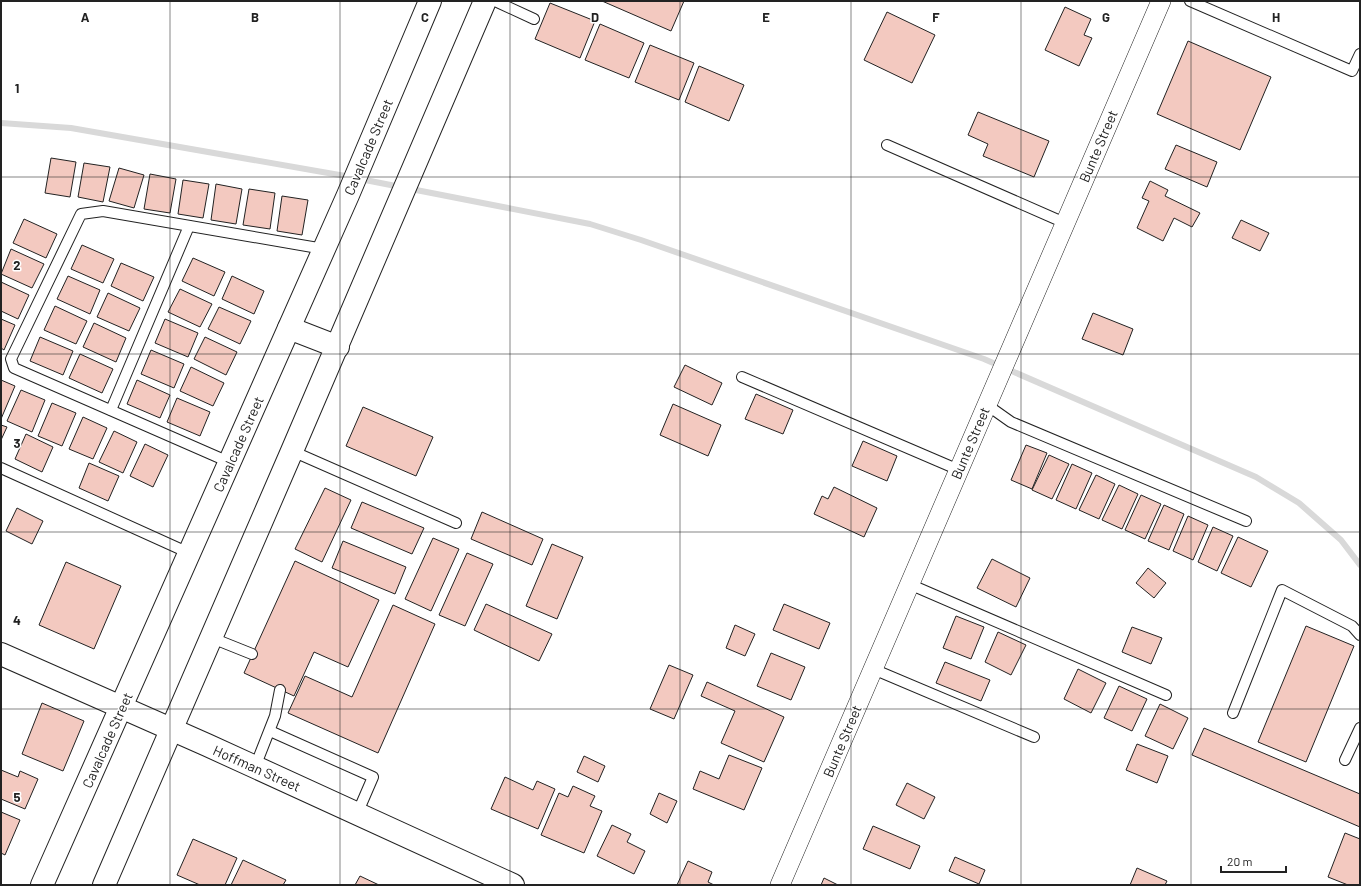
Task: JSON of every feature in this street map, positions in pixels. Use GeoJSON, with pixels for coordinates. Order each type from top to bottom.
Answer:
{"type":"FeatureCollection","features":[{"type":"Feature","properties":{"kind":"main road","name":"Cavalcade Street"},"geometry":{"type":"LineString","coordinates":[[42,885],[348,195],[430,1]]}},
{"type":"Feature","properties":{"kind":"main road"},"geometry":{"type":"LineString","coordinates":[[104,885],[338,346],[485,1]]}},
{"type":"Feature","properties":{"kind":"main road"},"geometry":{"type":"LineString","coordinates":[[289,328],[338,346]]}},
{"type":"Feature","properties":{"kind":"main road","name":"Hoffman Street"},"geometry":{"type":"LineString","coordinates":[[1,654],[255,767],[512,885]]}},
{"type":"Feature","properties":{"kind":"street","name":"Bunte Street"},"geometry":{"type":"LineString","coordinates":[[780,885],[1161,1]]}},
{"type":"Feature","properties":{"kind":"lane"},"geometry":{"type":"LineString","coordinates":[[495,1],[534,19]]}},
{"type":"Feature","properties":{"kind":"lane"},"geometry":{"type":"LineString","coordinates":[[1190,1],[1205,4],[1352,71],[1360,54]]}},
{"type":"Feature","properties":{"kind":"lane"},"geometry":{"type":"LineString","coordinates":[[887,145],[1065,224]]}},
{"type":"Feature","properties":{"kind":"lane"},"geometry":{"type":"LineString","coordinates":[[230,462],[14,368],[11,359],[81,214],[103,211],[324,249]]}},
{"type":"Feature","properties":{"kind":"lane"},"geometry":{"type":"LineString","coordinates":[[111,410],[189,226]]}},
{"type":"Feature","properties":{"kind":"lane"},"geometry":{"type":"LineString","coordinates":[[742,377],[959,470]]}},
{"type":"Feature","properties":{"kind":"lane"},"geometry":{"type":"LineString","coordinates":[[987,405],[1011,422],[1246,521]]}},
{"type":"Feature","properties":{"kind":"lane"},"geometry":{"type":"LineString","coordinates":[[292,451],[456,523]]}},
{"type":"Feature","properties":{"kind":"lane"},"geometry":{"type":"LineString","coordinates":[[1,468],[189,554]]}},
{"type":"Feature","properties":{"kind":"lane"},"geometry":{"type":"LineString","coordinates":[[910,584],[1166,695]]}},
{"type":"Feature","properties":{"kind":"lane"},"geometry":{"type":"LineString","coordinates":[[1233,713],[1282,590],[1352,626],[1360,635]]}},
{"type":"Feature","properties":{"kind":"lane"},"geometry":{"type":"LineString","coordinates":[[212,638],[252,654]]}},
{"type":"Feature","properties":{"kind":"lane"},"geometry":{"type":"LineString","coordinates":[[873,669],[1034,737]]}},
{"type":"Feature","properties":{"kind":"lane"},"geometry":{"type":"LineString","coordinates":[[255,767],[275,716],[280,690]]}},
{"type":"Feature","properties":{"kind":"lane"},"geometry":{"type":"LineString","coordinates":[[1345,760],[1360,728]]}},
{"type":"Feature","properties":{"kind":"lane"},"geometry":{"type":"LineString","coordinates":[[270,731],[373,777],[356,814]]}},
{"type":"Feature","properties":{"kind":"building"},"geometry":{"type":"Polygon","coordinates":[[[602,1],[684,1],[671,31],[602,1]]]}},
{"type":"Feature","properties":{"kind":"building"},"geometry":{"type":"Polygon","coordinates":[[[550,3],[595,21],[580,58],[535,39],[550,3]]]}},
{"type":"Feature","properties":{"kind":"building"},"geometry":{"type":"Polygon","coordinates":[[[1065,7],[1091,19],[1084,35],[1092,38],[1079,66],[1045,50],[1065,7]]]}},
{"type":"Feature","properties":{"kind":"building"},"geometry":{"type":"Polygon","coordinates":[[[887,12],[935,35],[912,83],[864,60],[887,12]]]}},
{"type":"Feature","properties":{"kind":"building"},"geometry":{"type":"Polygon","coordinates":[[[600,24],[644,43],[629,78],[585,60],[600,24]]]}},
{"type":"Feature","properties":{"kind":"building"},"geometry":{"type":"Polygon","coordinates":[[[1188,41],[1271,77],[1240,150],[1157,114],[1188,41]]]}},
{"type":"Feature","properties":{"kind":"building"},"geometry":{"type":"Polygon","coordinates":[[[650,45],[694,63],[679,100],[635,82],[650,45]]]}},
{"type":"Feature","properties":{"kind":"building"},"geometry":{"type":"Polygon","coordinates":[[[699,66],[744,85],[729,121],[685,102],[699,66]]]}},
{"type":"Feature","properties":{"kind":"building"},"geometry":{"type":"Polygon","coordinates":[[[978,112],[1049,141],[1034,177],[983,156],[988,144],[968,135],[978,112]]]}},
{"type":"Feature","properties":{"kind":"building"},"geometry":{"type":"Polygon","coordinates":[[[1176,145],[1217,162],[1207,187],[1165,169],[1176,145]]]}},
{"type":"Feature","properties":{"kind":"building"},"geometry":{"type":"Polygon","coordinates":[[[51,158],[76,162],[70,197],[45,193],[51,158]]]}},
{"type":"Feature","properties":{"kind":"building"},"geometry":{"type":"Polygon","coordinates":[[[84,163],[110,167],[103,202],[78,197],[84,163]]]}},
{"type":"Feature","properties":{"kind":"building"},"geometry":{"type":"Polygon","coordinates":[[[119,168],[144,175],[134,208],[109,201],[119,168]]]}},
{"type":"Feature","properties":{"kind":"building"},"geometry":{"type":"Polygon","coordinates":[[[150,174],[176,179],[170,213],[144,209],[150,174]]]}},
{"type":"Feature","properties":{"kind":"building"},"geometry":{"type":"Polygon","coordinates":[[[183,180],[209,184],[203,218],[178,214],[183,180]]]}},
{"type":"Feature","properties":{"kind":"building"},"geometry":{"type":"Polygon","coordinates":[[[1150,181],[1168,190],[1165,196],[1200,213],[1192,227],[1174,218],[1163,241],[1137,228],[1149,201],[1142,198],[1150,181]]]}},
{"type":"Feature","properties":{"kind":"building"},"geometry":{"type":"Polygon","coordinates":[[[216,184],[242,189],[236,224],[211,220],[216,184]]]}},
{"type":"Feature","properties":{"kind":"building"},"geometry":{"type":"Polygon","coordinates":[[[249,189],[275,193],[270,229],[243,225],[249,189]]]}},
{"type":"Feature","properties":{"kind":"building"},"geometry":{"type":"Polygon","coordinates":[[[282,196],[308,200],[302,235],[277,231],[282,196]]]}},
{"type":"Feature","properties":{"kind":"building"},"geometry":{"type":"Polygon","coordinates":[[[24,219],[57,234],[46,258],[13,243],[24,219]]]}},
{"type":"Feature","properties":{"kind":"building"},"geometry":{"type":"Polygon","coordinates":[[[1241,220],[1269,233],[1260,251],[1232,238],[1241,220]]]}},
{"type":"Feature","properties":{"kind":"building"},"geometry":{"type":"Polygon","coordinates":[[[82,245],[114,259],[103,283],[71,269],[82,245]]]}},
{"type":"Feature","properties":{"kind":"building"},"geometry":{"type":"Polygon","coordinates":[[[11,249],[44,264],[32,288],[1,274],[11,249]]]}},
{"type":"Feature","properties":{"kind":"building"},"geometry":{"type":"Polygon","coordinates":[[[193,258],[225,272],[214,296],[182,281],[193,258]]]}},
{"type":"Feature","properties":{"kind":"building"},"geometry":{"type":"Polygon","coordinates":[[[121,263],[154,277],[143,301],[111,286],[121,263]]]}},
{"type":"Feature","properties":{"kind":"building"},"geometry":{"type":"Polygon","coordinates":[[[68,276],[100,290],[90,314],[57,299],[68,276]]]}},
{"type":"Feature","properties":{"kind":"building"},"geometry":{"type":"Polygon","coordinates":[[[232,276],[264,291],[254,314],[222,299],[232,276]]]}},
{"type":"Feature","properties":{"kind":"building"},"geometry":{"type":"Polygon","coordinates":[[[1,282],[29,295],[18,319],[1,311],[1,282]]]}},
{"type":"Feature","properties":{"kind":"building"},"geometry":{"type":"Polygon","coordinates":[[[180,289],[212,304],[200,327],[168,312],[180,289]]]}},
{"type":"Feature","properties":{"kind":"building"},"geometry":{"type":"Polygon","coordinates":[[[108,293],[140,308],[129,331],[97,317],[108,293]]]}},
{"type":"Feature","properties":{"kind":"building"},"geometry":{"type":"Polygon","coordinates":[[[55,306],[87,321],[76,344],[44,330],[55,306]]]}},
{"type":"Feature","properties":{"kind":"building"},"geometry":{"type":"Polygon","coordinates":[[[219,307],[251,321],[240,344],[208,329],[219,307]]]}},
{"type":"Feature","properties":{"kind":"building"},"geometry":{"type":"Polygon","coordinates":[[[1093,313],[1133,329],[1123,355],[1082,339],[1093,313]]]}},
{"type":"Feature","properties":{"kind":"building"},"geometry":{"type":"Polygon","coordinates":[[[1,319],[15,325],[4,350],[1,348],[1,319]]]}},
{"type":"Feature","properties":{"kind":"building"},"geometry":{"type":"Polygon","coordinates":[[[165,319],[198,333],[188,357],[155,343],[165,319]]]}},
{"type":"Feature","properties":{"kind":"building"},"geometry":{"type":"Polygon","coordinates":[[[94,323],[126,338],[116,362],[83,347],[94,323]]]}},
{"type":"Feature","properties":{"kind":"building"},"geometry":{"type":"Polygon","coordinates":[[[40,337],[73,351],[63,375],[30,361],[40,337]]]}},
{"type":"Feature","properties":{"kind":"building"},"geometry":{"type":"Polygon","coordinates":[[[205,337],[237,352],[226,375],[194,359],[205,337]]]}},
{"type":"Feature","properties":{"kind":"building"},"geometry":{"type":"Polygon","coordinates":[[[151,350],[184,364],[174,388],[141,374],[151,350]]]}},
{"type":"Feature","properties":{"kind":"building"},"geometry":{"type":"Polygon","coordinates":[[[80,354],[113,369],[102,393],[69,378],[80,354]]]}},
{"type":"Feature","properties":{"kind":"building"},"geometry":{"type":"Polygon","coordinates":[[[685,365],[722,383],[712,405],[674,387],[685,365]]]}},
{"type":"Feature","properties":{"kind":"building"},"geometry":{"type":"Polygon","coordinates":[[[191,367],[224,383],[213,406],[180,391],[191,367]]]}},
{"type":"Feature","properties":{"kind":"building"},"geometry":{"type":"Polygon","coordinates":[[[1,380],[15,386],[1,419],[1,380]]]}},
{"type":"Feature","properties":{"kind":"building"},"geometry":{"type":"Polygon","coordinates":[[[137,380],[170,395],[160,418],[127,404],[137,380]]]}},
{"type":"Feature","properties":{"kind":"building"},"geometry":{"type":"Polygon","coordinates":[[[21,390],[45,400],[32,432],[7,421],[21,390]]]}},
{"type":"Feature","properties":{"kind":"building"},"geometry":{"type":"Polygon","coordinates":[[[756,394],[793,410],[783,434],[745,419],[756,394]]]}},
{"type":"Feature","properties":{"kind":"building"},"geometry":{"type":"Polygon","coordinates":[[[177,398],[210,412],[200,436],[167,422],[177,398]]]}},
{"type":"Feature","properties":{"kind":"building"},"geometry":{"type":"Polygon","coordinates":[[[52,403],[76,413],[62,446],[38,436],[52,403]]]}},
{"type":"Feature","properties":{"kind":"building"},"geometry":{"type":"Polygon","coordinates":[[[673,404],[721,425],[708,456],[660,435],[673,404]]]}},
{"type":"Feature","properties":{"kind":"building"},"geometry":{"type":"Polygon","coordinates":[[[363,407],[433,437],[416,476],[346,446],[363,407]]]}},
{"type":"Feature","properties":{"kind":"building"},"geometry":{"type":"Polygon","coordinates":[[[83,417],[107,428],[93,459],[69,449],[83,417]]]}},
{"type":"Feature","properties":{"kind":"building"},"geometry":{"type":"Polygon","coordinates":[[[1,425],[7,427],[1,440],[1,425]]]}},
{"type":"Feature","properties":{"kind":"building"},"geometry":{"type":"Polygon","coordinates":[[[114,431],[137,442],[123,473],[99,462],[114,431]]]}},
{"type":"Feature","properties":{"kind":"building"},"geometry":{"type":"Polygon","coordinates":[[[26,434],[53,447],[42,472],[15,459],[26,434]]]}},
{"type":"Feature","properties":{"kind":"building"},"geometry":{"type":"Polygon","coordinates":[[[863,441],[897,456],[887,481],[852,466],[863,441]]]}},
{"type":"Feature","properties":{"kind":"building"},"geometry":{"type":"Polygon","coordinates":[[[145,444],[168,455],[153,487],[130,476],[145,444]]]}},
{"type":"Feature","properties":{"kind":"building"},"geometry":{"type":"Polygon","coordinates":[[[1026,445],[1047,453],[1032,489],[1011,480],[1026,445]]]}},
{"type":"Feature","properties":{"kind":"building"},"geometry":{"type":"Polygon","coordinates":[[[1049,455],[1069,464],[1052,499],[1032,490],[1049,455]]]}},
{"type":"Feature","properties":{"kind":"building"},"geometry":{"type":"Polygon","coordinates":[[[89,463],[119,476],[108,501],[79,488],[89,463]]]}},
{"type":"Feature","properties":{"kind":"building"},"geometry":{"type":"Polygon","coordinates":[[[1072,464],[1092,473],[1076,509],[1056,500],[1072,464]]]}},
{"type":"Feature","properties":{"kind":"building"},"geometry":{"type":"Polygon","coordinates":[[[1096,475],[1115,484],[1099,519],[1079,510],[1096,475]]]}},
{"type":"Feature","properties":{"kind":"building"},"geometry":{"type":"Polygon","coordinates":[[[1119,485],[1138,494],[1122,529],[1102,520],[1119,485]]]}},
{"type":"Feature","properties":{"kind":"building"},"geometry":{"type":"Polygon","coordinates":[[[834,487],[877,508],[864,537],[814,514],[822,496],[828,499],[834,487]]]}},
{"type":"Feature","properties":{"kind":"building"},"geometry":{"type":"Polygon","coordinates":[[[325,488],[351,500],[322,562],[295,549],[325,488]]]}},
{"type":"Feature","properties":{"kind":"building"},"geometry":{"type":"Polygon","coordinates":[[[1141,495],[1161,504],[1145,539],[1125,530],[1141,495]]]}},
{"type":"Feature","properties":{"kind":"building"},"geometry":{"type":"Polygon","coordinates":[[[362,502],[424,528],[412,554],[351,528],[362,502]]]}},
{"type":"Feature","properties":{"kind":"building"},"geometry":{"type":"Polygon","coordinates":[[[1164,505],[1184,514],[1169,550],[1148,541],[1164,505]]]}},
{"type":"Feature","properties":{"kind":"building"},"geometry":{"type":"Polygon","coordinates":[[[17,508],[43,521],[32,544],[6,531],[17,508]]]}},
{"type":"Feature","properties":{"kind":"building"},"geometry":{"type":"Polygon","coordinates":[[[482,512],[543,539],[532,565],[471,539],[482,512]]]}},
{"type":"Feature","properties":{"kind":"building"},"geometry":{"type":"Polygon","coordinates":[[[1188,516],[1208,525],[1193,560],[1173,551],[1188,516]]]}},
{"type":"Feature","properties":{"kind":"building"},"geometry":{"type":"Polygon","coordinates":[[[1213,527],[1233,536],[1217,571],[1198,562],[1213,527]]]}},
{"type":"Feature","properties":{"kind":"building"},"geometry":{"type":"Polygon","coordinates":[[[1238,537],[1268,551],[1251,587],[1221,573],[1238,537]]]}},
{"type":"Feature","properties":{"kind":"building"},"geometry":{"type":"Polygon","coordinates":[[[433,538],[459,549],[431,611],[405,599],[433,538]]]}},
{"type":"Feature","properties":{"kind":"building"},"geometry":{"type":"Polygon","coordinates":[[[343,541],[406,567],[395,594],[332,568],[343,541]]]}},
{"type":"Feature","properties":{"kind":"building"},"geometry":{"type":"Polygon","coordinates":[[[552,544],[583,557],[557,619],[526,606],[552,544]]]}},
{"type":"Feature","properties":{"kind":"building"},"geometry":{"type":"Polygon","coordinates":[[[467,553],[493,564],[465,626],[439,615],[467,553]]]}},
{"type":"Feature","properties":{"kind":"building"},"geometry":{"type":"Polygon","coordinates":[[[992,559],[1030,578],[1016,607],[977,588],[992,559]]]}},
{"type":"Feature","properties":{"kind":"building"},"geometry":{"type":"Polygon","coordinates":[[[295,561],[379,600],[348,667],[314,652],[294,696],[244,673],[295,561]]]}},
{"type":"Feature","properties":{"kind":"building"},"geometry":{"type":"Polygon","coordinates":[[[66,562],[121,586],[94,649],[39,625],[66,562]]]}},
{"type":"Feature","properties":{"kind":"building"},"geometry":{"type":"Polygon","coordinates":[[[1148,568],[1166,583],[1154,598],[1136,583],[1148,568]]]}},
{"type":"Feature","properties":{"kind":"building"},"geometry":{"type":"Polygon","coordinates":[[[486,604],[552,634],[539,661],[474,630],[486,604]]]}},
{"type":"Feature","properties":{"kind":"building"},"geometry":{"type":"Polygon","coordinates":[[[784,604],[830,623],[819,649],[773,630],[784,604]]]}},
{"type":"Feature","properties":{"kind":"building"},"geometry":{"type":"Polygon","coordinates":[[[393,605],[435,624],[378,753],[288,713],[305,676],[352,697],[393,605]]]}},
{"type":"Feature","properties":{"kind":"building"},"geometry":{"type":"Polygon","coordinates":[[[956,616],[984,627],[971,659],[943,648],[956,616]]]}},
{"type":"Feature","properties":{"kind":"building"},"geometry":{"type":"Polygon","coordinates":[[[735,625],[755,634],[745,656],[726,648],[735,625]]]}},
{"type":"Feature","properties":{"kind":"building"},"geometry":{"type":"Polygon","coordinates":[[[1306,626],[1354,646],[1306,762],[1258,742],[1306,626]]]}},
{"type":"Feature","properties":{"kind":"building"},"geometry":{"type":"Polygon","coordinates":[[[1132,627],[1162,638],[1151,664],[1122,652],[1132,627]]]}},
{"type":"Feature","properties":{"kind":"building"},"geometry":{"type":"Polygon","coordinates":[[[998,632],[1026,645],[1011,675],[985,662],[998,632]]]}},
{"type":"Feature","properties":{"kind":"building"},"geometry":{"type":"Polygon","coordinates":[[[771,653],[805,667],[791,700],[757,686],[771,653]]]}},
{"type":"Feature","properties":{"kind":"building"},"geometry":{"type":"Polygon","coordinates":[[[945,662],[990,680],[981,701],[936,683],[945,662]]]}},
{"type":"Feature","properties":{"kind":"building"},"geometry":{"type":"Polygon","coordinates":[[[669,665],[693,675],[674,719],[650,709],[669,665]]]}},
{"type":"Feature","properties":{"kind":"building"},"geometry":{"type":"Polygon","coordinates":[[[1078,669],[1106,683],[1091,713],[1064,699],[1078,669]]]}},
{"type":"Feature","properties":{"kind":"building"},"geometry":{"type":"Polygon","coordinates":[[[707,682],[784,717],[764,762],[721,743],[735,711],[701,696],[707,682]]]}},
{"type":"Feature","properties":{"kind":"building"},"geometry":{"type":"Polygon","coordinates":[[[1119,686],[1147,699],[1132,731],[1104,718],[1119,686]]]}},
{"type":"Feature","properties":{"kind":"building"},"geometry":{"type":"Polygon","coordinates":[[[42,703],[84,721],[63,771],[22,754],[42,703]]]}},
{"type":"Feature","properties":{"kind":"building"},"geometry":{"type":"Polygon","coordinates":[[[1160,704],[1188,718],[1173,749],[1145,736],[1160,704]]]}},
{"type":"Feature","properties":{"kind":"building"},"geometry":{"type":"Polygon","coordinates":[[[1204,728],[1360,794],[1360,827],[1192,755],[1204,728]]]}},
{"type":"Feature","properties":{"kind":"building"},"geometry":{"type":"Polygon","coordinates":[[[1137,744],[1168,756],[1157,783],[1126,770],[1137,744]]]}},
{"type":"Feature","properties":{"kind":"building"},"geometry":{"type":"Polygon","coordinates":[[[729,755],[762,768],[744,810],[693,789],[700,771],[719,779],[729,755]]]}},
{"type":"Feature","properties":{"kind":"building"},"geometry":{"type":"Polygon","coordinates":[[[584,756],[605,766],[598,782],[577,772],[584,756]]]}},
{"type":"Feature","properties":{"kind":"building"},"geometry":{"type":"Polygon","coordinates":[[[1,770],[18,777],[20,771],[38,779],[25,809],[1,799],[1,770]]]}},
{"type":"Feature","properties":{"kind":"building"},"geometry":{"type":"Polygon","coordinates":[[[505,777],[533,790],[537,781],[555,789],[538,829],[491,809],[505,777]]]}},
{"type":"Feature","properties":{"kind":"building"},"geometry":{"type":"Polygon","coordinates":[[[907,783],[935,797],[924,819],[896,805],[907,783]]]}},
{"type":"Feature","properties":{"kind":"building"},"geometry":{"type":"Polygon","coordinates":[[[573,786],[595,796],[590,806],[602,811],[584,853],[541,835],[559,793],[568,797],[573,786]]]}},
{"type":"Feature","properties":{"kind":"building"},"geometry":{"type":"Polygon","coordinates":[[[659,793],[677,801],[667,823],[650,814],[659,793]]]}},
{"type":"Feature","properties":{"kind":"building"},"geometry":{"type":"Polygon","coordinates":[[[1,812],[20,820],[5,855],[1,853],[1,812]]]}},
{"type":"Feature","properties":{"kind":"building"},"geometry":{"type":"Polygon","coordinates":[[[612,825],[631,834],[627,842],[645,851],[634,874],[597,856],[612,825]]]}},
{"type":"Feature","properties":{"kind":"building"},"geometry":{"type":"Polygon","coordinates":[[[873,826],[920,846],[910,869],[863,849],[873,826]]]}},
{"type":"Feature","properties":{"kind":"building"},"geometry":{"type":"Polygon","coordinates":[[[1345,833],[1360,839],[1360,885],[1348,885],[1328,877],[1345,833]]]}},
{"type":"Feature","properties":{"kind":"building"},"geometry":{"type":"Polygon","coordinates":[[[193,839],[237,858],[225,885],[200,885],[177,875],[193,839]]]}},
{"type":"Feature","properties":{"kind":"building"},"geometry":{"type":"Polygon","coordinates":[[[955,857],[985,870],[979,884],[949,871],[955,857]]]}},
{"type":"Feature","properties":{"kind":"building"},"geometry":{"type":"Polygon","coordinates":[[[243,860],[286,880],[283,885],[231,885],[243,860]]]}},
{"type":"Feature","properties":{"kind":"building"},"geometry":{"type":"Polygon","coordinates":[[[688,861],[712,872],[708,882],[714,885],[677,885],[688,861]]]}},
{"type":"Feature","properties":{"kind":"building"},"geometry":{"type":"Polygon","coordinates":[[[1137,868],[1167,881],[1165,885],[1130,885],[1137,868]]]}},
{"type":"Feature","properties":{"kind":"building"},"geometry":{"type":"Polygon","coordinates":[[[360,876],[379,885],[355,885],[360,876]]]}},
{"type":"Feature","properties":{"kind":"building"},"geometry":{"type":"Polygon","coordinates":[[[824,878],[838,885],[821,885],[824,878]]]}},
{"type":"Feature","properties":{"kind":"waterway"},"geometry":{"type":"LineString","coordinates":[[1,123],[71,128],[351,177]]}},
{"type":"Feature","properties":{"kind":"waterway"},"geometry":{"type":"LineString","coordinates":[[360,179],[590,224],[641,240],[984,359],[1256,477],[1299,503],[1341,540],[1360,565]]}}]}
